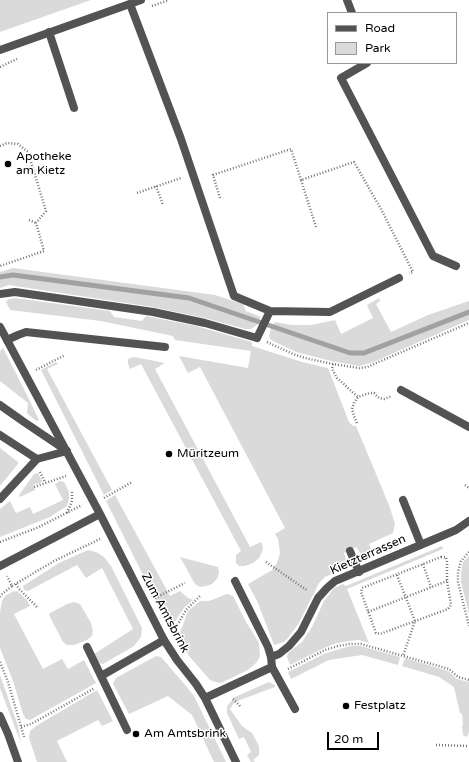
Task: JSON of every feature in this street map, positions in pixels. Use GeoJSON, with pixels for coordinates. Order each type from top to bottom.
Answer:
{"type":"FeatureCollection","features":[{"type":"Feature","properties":{"kind":"street"},"geometry":{"type":"LineString","coordinates":[[0,50],[141,0]]}},
{"type":"Feature","properties":{"kind":"street"},"geometry":{"type":"LineString","coordinates":[[347,0],[352,12]]}},
{"type":"Feature","properties":{"kind":"street"},"geometry":{"type":"LineString","coordinates":[[130,4],[181,139],[234,296],[268,315],[330,312],[399,278]]}},
{"type":"Feature","properties":{"kind":"street"},"geometry":{"type":"LineString","coordinates":[[49,32],[74,108]]}},
{"type":"Feature","properties":{"kind":"street"},"geometry":{"type":"LineString","coordinates":[[365,64],[342,78],[433,256],[456,266]]}},
{"type":"Feature","properties":{"kind":"street"},"geometry":{"type":"LineString","coordinates":[[0,294],[15,292],[153,312],[205,323],[257,338],[268,315]]}},
{"type":"Feature","properties":{"kind":"street","name":"Zum Amtsbrink"},"geometry":{"type":"LineString","coordinates":[[0,327],[111,533],[164,640],[176,660],[196,684],[205,698],[236,762]]}},
{"type":"Feature","properties":{"kind":"street"},"geometry":{"type":"LineString","coordinates":[[7,340],[26,332],[165,347]]}},
{"type":"Feature","properties":{"kind":"street"},"geometry":{"type":"LineString","coordinates":[[401,390],[469,427]]}},
{"type":"Feature","properties":{"kind":"street"},"geometry":{"type":"LineString","coordinates":[[0,405],[67,451]]}},
{"type":"Feature","properties":{"kind":"street"},"geometry":{"type":"LineString","coordinates":[[0,435],[37,459]]}},
{"type":"Feature","properties":{"kind":"street"},"geometry":{"type":"LineString","coordinates":[[0,499],[37,459],[67,451]]}},
{"type":"Feature","properties":{"kind":"street"},"geometry":{"type":"LineString","coordinates":[[403,500],[421,545]]}},
{"type":"Feature","properties":{"kind":"street"},"geometry":{"type":"LineString","coordinates":[[1,565],[100,514]]}},
{"type":"Feature","properties":{"kind":"street","name":"Kietzterrassen"},"geometry":{"type":"LineString","coordinates":[[271,657],[279,654],[289,646],[301,632],[318,598],[336,581],[456,530],[469,520]]}},
{"type":"Feature","properties":{"kind":"street"},"geometry":{"type":"LineString","coordinates":[[350,551],[359,572]]}},
{"type":"Feature","properties":{"kind":"street"},"geometry":{"type":"LineString","coordinates":[[235,581],[268,647],[274,670],[295,709]]}},
{"type":"Feature","properties":{"kind":"street"},"geometry":{"type":"LineString","coordinates":[[103,680],[164,640]]}},
{"type":"Feature","properties":{"kind":"street"},"geometry":{"type":"LineString","coordinates":[[87,647],[127,730]]}},
{"type":"Feature","properties":{"kind":"street"},"geometry":{"type":"LineString","coordinates":[[205,698],[274,670]]}},
{"type":"Feature","properties":{"kind":"street"},"geometry":{"type":"LineString","coordinates":[[0,716],[18,762]]}},
{"type":"Feature","properties":{"kind":"path"},"geometry":{"type":"LineString","coordinates":[[0,146],[7,143],[18,144],[28,152],[46,211],[36,223]]}},
{"type":"Feature","properties":{"kind":"path"},"geometry":{"type":"LineString","coordinates":[[220,198],[213,175],[291,149],[316,227]]}},
{"type":"Feature","properties":{"kind":"path"},"geometry":{"type":"LineString","coordinates":[[301,180],[354,162],[381,209],[413,272],[399,278]]}},
{"type":"Feature","properties":{"kind":"path"},"geometry":{"type":"LineString","coordinates":[[137,192],[193,174]]}},
{"type":"Feature","properties":{"kind":"path"},"geometry":{"type":"LineString","coordinates":[[156,186],[163,205]]}},
{"type":"Feature","properties":{"kind":"path"},"geometry":{"type":"LineString","coordinates":[[29,220],[36,223]]}},
{"type":"Feature","properties":{"kind":"path"},"geometry":{"type":"LineString","coordinates":[[0,266],[44,251],[36,223]]}},
{"type":"Feature","properties":{"kind":"path"},"geometry":{"type":"LineString","coordinates":[[257,338],[293,354],[333,364],[359,368],[367,367],[469,323]]}},
{"type":"Feature","properties":{"kind":"path"},"geometry":{"type":"LineString","coordinates":[[26,375],[64,355]]}},
{"type":"Feature","properties":{"kind":"path"},"geometry":{"type":"LineString","coordinates":[[333,364],[332,369],[337,378],[358,397]]}},
{"type":"Feature","properties":{"kind":"path"},"geometry":{"type":"LineString","coordinates":[[357,422],[352,409],[358,397],[374,393],[379,398],[388,398]]}},
{"type":"Feature","properties":{"kind":"path"},"geometry":{"type":"LineString","coordinates":[[34,486],[66,476],[68,480]]}},
{"type":"Feature","properties":{"kind":"path"},"geometry":{"type":"LineString","coordinates":[[0,542],[39,527],[132,482]]}},
{"type":"Feature","properties":{"kind":"path"},"geometry":{"type":"LineString","coordinates":[[66,514],[72,501],[70,485]]}},
{"type":"Feature","properties":{"kind":"path"},"geometry":{"type":"LineString","coordinates":[[465,485],[469,488]]}},
{"type":"Feature","properties":{"kind":"path"},"geometry":{"type":"LineString","coordinates":[[0,597],[12,586],[54,561],[111,533]]}},
{"type":"Feature","properties":{"kind":"path"},"geometry":{"type":"LineString","coordinates":[[469,552],[461,561],[458,572],[458,582],[469,626]]}},
{"type":"Feature","properties":{"kind":"path"},"geometry":{"type":"LineString","coordinates":[[441,557],[446,557],[447,580],[451,605],[448,609],[380,634],[376,633],[361,592],[362,588],[397,575],[441,557]]}},
{"type":"Feature","properties":{"kind":"path"},"geometry":{"type":"LineString","coordinates":[[266,562],[318,598]]}},
{"type":"Feature","properties":{"kind":"path"},"geometry":{"type":"LineString","coordinates":[[422,564],[431,587]]}},
{"type":"Feature","properties":{"kind":"path"},"geometry":{"type":"LineString","coordinates":[[1,565],[12,586]]}},
{"type":"Feature","properties":{"kind":"path"},"geometry":{"type":"LineString","coordinates":[[397,575],[415,621],[403,656]]}},
{"type":"Feature","properties":{"kind":"path"},"geometry":{"type":"LineString","coordinates":[[368,612],[447,580]]}},
{"type":"Feature","properties":{"kind":"path"},"geometry":{"type":"LineString","coordinates":[[145,603],[185,582]]}},
{"type":"Feature","properties":{"kind":"path"},"geometry":{"type":"LineString","coordinates":[[16,584],[37,607]]}},
{"type":"Feature","properties":{"kind":"path"},"geometry":{"type":"LineString","coordinates":[[164,640],[172,635],[186,610],[201,595]]}},
{"type":"Feature","properties":{"kind":"path"},"geometry":{"type":"LineString","coordinates":[[274,670],[338,646],[361,644],[449,669],[458,677],[469,680]]}},
{"type":"Feature","properties":{"kind":"path"},"geometry":{"type":"LineString","coordinates":[[0,662],[8,682],[21,727],[31,724],[103,680]]}},
{"type":"Feature","properties":{"kind":"path"},"geometry":{"type":"LineString","coordinates":[[436,745],[469,746]]}},
{"type":"Feature","properties":{"kind":"green space"},"geometry":{"type":"Polygon","coordinates":[[[0,0],[91,0],[0,32],[0,0]]]}},
{"type":"Feature","properties":{"kind":"green space"},"geometry":{"type":"Polygon","coordinates":[[[13,268],[215,295],[243,304],[246,311],[261,317],[257,325],[251,329],[245,329],[205,318],[152,307],[9,285],[0,288],[0,272],[13,268]]]}},
{"type":"Feature","properties":{"kind":"green space"},"geometry":{"type":"Polygon","coordinates":[[[15,298],[110,311],[114,317],[142,321],[146,316],[196,326],[252,342],[252,346],[302,362],[328,368],[349,422],[353,426],[356,426],[389,505],[395,524],[393,533],[369,544],[374,556],[364,557],[356,547],[344,553],[346,559],[345,565],[342,569],[325,577],[319,583],[299,623],[284,642],[274,645],[258,603],[248,584],[272,570],[277,563],[280,553],[278,539],[275,534],[285,528],[200,367],[188,373],[179,356],[248,368],[251,351],[175,340],[173,336],[101,321],[10,310],[6,302],[9,299],[15,298]]]}},
{"type":"Feature","properties":{"kind":"green space"},"geometry":{"type":"Polygon","coordinates":[[[379,298],[380,301],[376,304],[391,332],[428,315],[469,301],[469,320],[371,363],[359,366],[296,352],[271,340],[269,337],[271,328],[275,322],[291,325],[311,325],[335,320],[341,334],[373,318],[367,305],[379,298]]]}},
{"type":"Feature","properties":{"kind":"green space"},"geometry":{"type":"Polygon","coordinates":[[[3,348],[39,420],[36,421],[27,413],[28,403],[0,381],[0,351],[3,348]]]}},
{"type":"Feature","properties":{"kind":"green space"},"geometry":{"type":"Polygon","coordinates":[[[134,357],[165,363],[155,369],[250,547],[261,542],[263,547],[262,552],[259,558],[253,563],[245,566],[239,566],[236,563],[236,555],[241,551],[141,364],[130,369],[128,359],[134,357]]]}},
{"type":"Feature","properties":{"kind":"green space"},"geometry":{"type":"Polygon","coordinates":[[[56,362],[58,364],[47,369],[112,490],[104,495],[41,370],[56,362]]]}},
{"type":"Feature","properties":{"kind":"green space"},"geometry":{"type":"Polygon","coordinates":[[[0,448],[18,462],[18,464],[0,486],[0,448]]]}},
{"type":"Feature","properties":{"kind":"green space"},"geometry":{"type":"Polygon","coordinates":[[[38,473],[42,482],[33,485],[35,490],[20,497],[19,495],[34,474],[38,473]]]}},
{"type":"Feature","properties":{"kind":"green space"},"geometry":{"type":"Polygon","coordinates":[[[60,481],[64,482],[69,492],[67,506],[50,517],[0,537],[0,509],[10,501],[16,513],[30,507],[33,514],[63,500],[55,484],[60,481]]]}},
{"type":"Feature","properties":{"kind":"green space"},"geometry":{"type":"Polygon","coordinates":[[[115,495],[170,596],[180,591],[188,598],[193,600],[184,608],[170,629],[106,501],[115,495]]]}},
{"type":"Feature","properties":{"kind":"green space"},"geometry":{"type":"Polygon","coordinates":[[[442,546],[443,549],[347,589],[369,643],[359,640],[337,643],[290,665],[287,657],[288,653],[302,642],[312,627],[324,601],[334,588],[343,584],[346,586],[442,546]]]}},
{"type":"Feature","properties":{"kind":"green space"},"geometry":{"type":"Polygon","coordinates":[[[88,550],[96,552],[104,557],[111,566],[142,628],[141,637],[134,646],[103,664],[99,663],[94,654],[133,629],[102,568],[86,578],[77,565],[28,591],[24,590],[23,586],[59,563],[88,550]]]}},
{"type":"Feature","properties":{"kind":"green space"},"geometry":{"type":"Polygon","coordinates":[[[469,556],[469,614],[461,582],[461,573],[463,562],[469,556]]]}},
{"type":"Feature","properties":{"kind":"green space"},"geometry":{"type":"Polygon","coordinates":[[[180,557],[218,567],[219,573],[217,579],[212,584],[200,587],[195,584],[180,557]]]}},
{"type":"Feature","properties":{"kind":"green space"},"geometry":{"type":"Polygon","coordinates":[[[17,591],[27,600],[30,606],[14,614],[43,669],[62,659],[68,669],[84,660],[96,683],[30,720],[26,719],[23,714],[13,681],[0,648],[0,613],[2,601],[5,596],[17,591]]]}},
{"type":"Feature","properties":{"kind":"green space"},"geometry":{"type":"Polygon","coordinates":[[[227,594],[233,596],[246,622],[259,643],[260,656],[257,662],[248,670],[221,683],[210,680],[189,656],[178,638],[188,611],[200,601],[209,601],[227,594]]]}},
{"type":"Feature","properties":{"kind":"green space"},"geometry":{"type":"Polygon","coordinates":[[[74,602],[80,604],[91,623],[93,631],[92,636],[87,640],[74,645],[67,645],[63,642],[49,615],[67,604],[74,602]]]}},
{"type":"Feature","properties":{"kind":"green space"},"geometry":{"type":"Polygon","coordinates":[[[350,646],[360,646],[400,657],[398,665],[362,655],[329,660],[291,679],[288,672],[326,653],[350,646]]]}},
{"type":"Feature","properties":{"kind":"green space"},"geometry":{"type":"Polygon","coordinates":[[[156,656],[161,657],[194,696],[226,762],[214,762],[192,715],[168,696],[129,714],[113,683],[116,678],[156,656]]]}},
{"type":"Feature","properties":{"kind":"green space"},"geometry":{"type":"Polygon","coordinates":[[[405,658],[448,671],[457,679],[469,682],[469,732],[467,737],[463,735],[462,714],[460,713],[454,687],[439,677],[402,666],[405,658]]]}},
{"type":"Feature","properties":{"kind":"green space"},"geometry":{"type":"Polygon","coordinates":[[[0,675],[18,726],[21,743],[0,688],[0,675]]]}},
{"type":"Feature","properties":{"kind":"green space"},"geometry":{"type":"Polygon","coordinates":[[[269,682],[275,685],[275,687],[240,700],[234,703],[230,709],[242,726],[252,733],[259,746],[259,755],[253,760],[255,762],[251,762],[247,755],[251,752],[244,737],[239,739],[227,713],[227,706],[235,697],[269,682]]]}},
{"type":"Feature","properties":{"kind":"green space"},"geometry":{"type":"Polygon","coordinates":[[[97,690],[113,721],[102,726],[98,720],[57,741],[67,762],[37,762],[29,738],[30,731],[97,690]]]}},
{"type":"Feature","properties":{"kind":"waterway"},"geometry":{"type":"LineString","coordinates":[[0,277],[13,275],[189,298],[350,353],[364,353],[469,312]]}},
{"type":"Feature","properties":{"kind":"place","name":"Apotheke am Kietz"},"geometry":{"type":"Point","coordinates":[8,164]}},
{"type":"Feature","properties":{"kind":"place","name":"Müritzeum"},"geometry":{"type":"Point","coordinates":[169,454]}},
{"type":"Feature","properties":{"kind":"place","name":"Festplatz"},"geometry":{"type":"Point","coordinates":[346,706]}},
{"type":"Feature","properties":{"kind":"place","name":"Am Amtsbrink"},"geometry":{"type":"Point","coordinates":[136,734]}}]}
